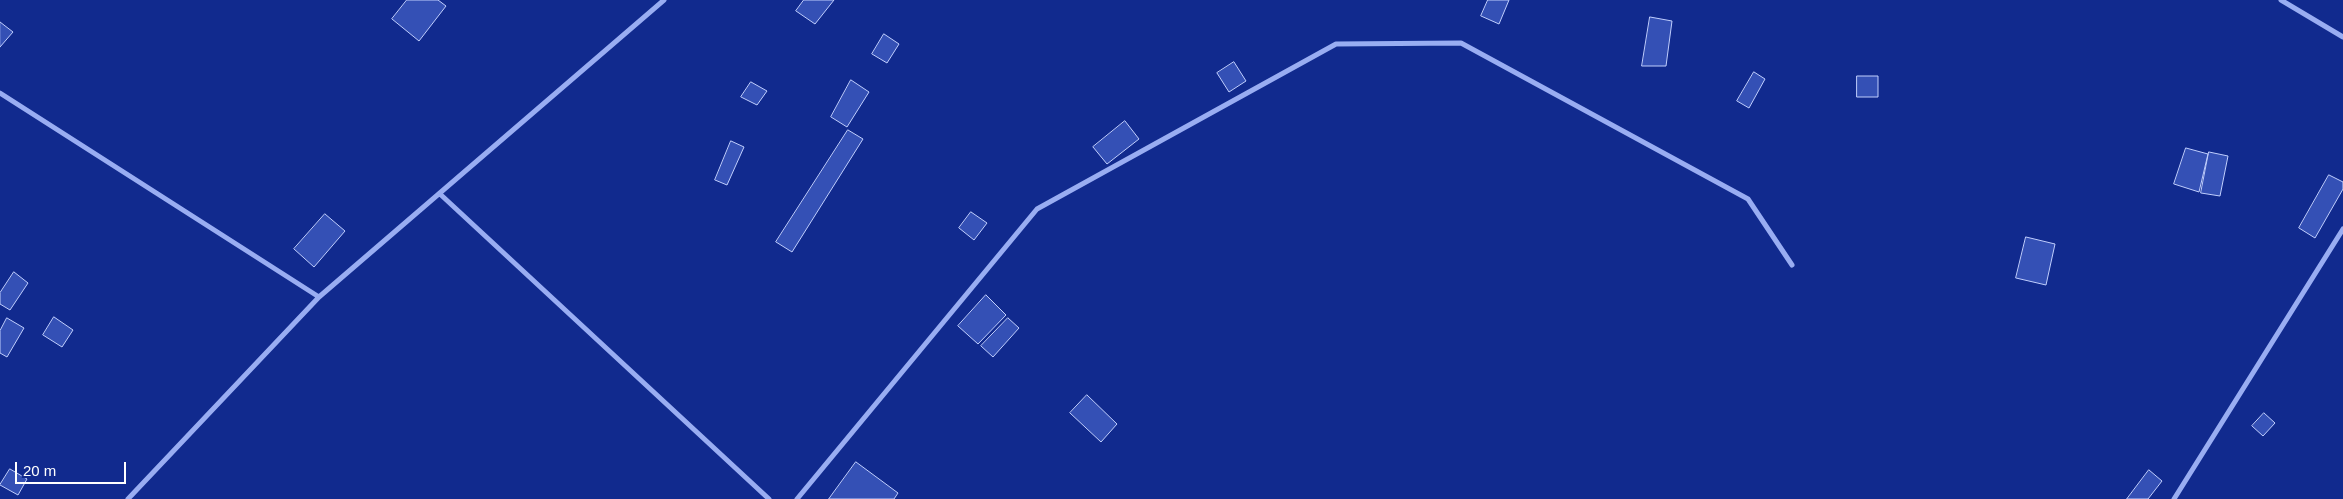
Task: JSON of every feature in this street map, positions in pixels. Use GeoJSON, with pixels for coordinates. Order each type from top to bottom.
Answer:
{"type":"FeatureCollection","features":[{"type":"Feature","properties":{"kind":"street"},"geometry":{"type":"LineString","coordinates":[[128,499],[320,297],[664,0]]}},
{"type":"Feature","properties":{"kind":"street"},"geometry":{"type":"LineString","coordinates":[[2281,0],[2343,37]]}},
{"type":"Feature","properties":{"kind":"street"},"geometry":{"type":"LineString","coordinates":[[797,499],[1037,209],[1336,44],[1461,43],[1748,199],[1792,265]]}},
{"type":"Feature","properties":{"kind":"street"},"geometry":{"type":"LineString","coordinates":[[0,94],[320,297]]}},
{"type":"Feature","properties":{"kind":"street"},"geometry":{"type":"LineString","coordinates":[[440,194],[769,499]]}},
{"type":"Feature","properties":{"kind":"street"},"geometry":{"type":"LineString","coordinates":[[2174,499],[2343,229]]}},
{"type":"Feature","properties":{"kind":"building"},"geometry":{"type":"Polygon","coordinates":[[[407,0],[438,0],[446,6],[419,41],[392,19],[407,0]]]}},
{"type":"Feature","properties":{"kind":"building"},"geometry":{"type":"Polygon","coordinates":[[[804,0],[834,0],[815,24],[796,11],[804,0]]]}},
{"type":"Feature","properties":{"kind":"building"},"geometry":{"type":"Polygon","coordinates":[[[1488,0],[1509,0],[1499,24],[1481,16],[1488,0]]]}},
{"type":"Feature","properties":{"kind":"building"},"geometry":{"type":"Polygon","coordinates":[[[1650,17],[1672,21],[1666,66],[1642,66],[1650,17]]]}},
{"type":"Feature","properties":{"kind":"building"},"geometry":{"type":"Polygon","coordinates":[[[0,22],[13,32],[0,47],[0,22]]]}},
{"type":"Feature","properties":{"kind":"building"},"geometry":{"type":"Polygon","coordinates":[[[884,34],[899,44],[887,63],[872,54],[884,34]]]}},
{"type":"Feature","properties":{"kind":"building"},"geometry":{"type":"Polygon","coordinates":[[[1234,62],[1246,81],[1229,92],[1217,73],[1234,62]]]}},
{"type":"Feature","properties":{"kind":"building"},"geometry":{"type":"Polygon","coordinates":[[[1754,72],[1765,79],[1749,108],[1737,101],[1754,72]]]}},
{"type":"Feature","properties":{"kind":"building"},"geometry":{"type":"Polygon","coordinates":[[[1857,76],[1878,76],[1878,97],[1857,97],[1857,76]]]}},
{"type":"Feature","properties":{"kind":"building"},"geometry":{"type":"Polygon","coordinates":[[[851,80],[869,92],[847,127],[831,117],[851,80]]]}},
{"type":"Feature","properties":{"kind":"building"},"geometry":{"type":"Polygon","coordinates":[[[751,82],[767,91],[757,105],[741,97],[751,82]]]}},
{"type":"Feature","properties":{"kind":"building"},"geometry":{"type":"Polygon","coordinates":[[[1125,121],[1139,139],[1107,164],[1093,147],[1125,121]]]}},
{"type":"Feature","properties":{"kind":"building"},"geometry":{"type":"Polygon","coordinates":[[[848,130],[863,139],[792,252],[776,242],[848,130]]]}},
{"type":"Feature","properties":{"kind":"building"},"geometry":{"type":"Polygon","coordinates":[[[731,141],[744,147],[727,185],[715,180],[731,141]]]}},
{"type":"Feature","properties":{"kind":"building"},"geometry":{"type":"Polygon","coordinates":[[[2186,148],[2208,154],[2199,192],[2174,184],[2186,148]]]}},
{"type":"Feature","properties":{"kind":"building"},"geometry":{"type":"Polygon","coordinates":[[[2209,152],[2228,156],[2220,196],[2201,193],[2209,152]]]}},
{"type":"Feature","properties":{"kind":"building"},"geometry":{"type":"Polygon","coordinates":[[[2329,175],[2343,182],[2343,189],[2315,238],[2299,228],[2329,175]]]}},
{"type":"Feature","properties":{"kind":"building"},"geometry":{"type":"Polygon","coordinates":[[[971,212],[987,223],[974,240],[959,228],[971,212]]]}},
{"type":"Feature","properties":{"kind":"building"},"geometry":{"type":"Polygon","coordinates":[[[325,214],[345,231],[314,267],[294,249],[325,214]]]}},
{"type":"Feature","properties":{"kind":"building"},"geometry":{"type":"Polygon","coordinates":[[[2026,237],[2055,244],[2046,285],[2016,278],[2026,237]]]}},
{"type":"Feature","properties":{"kind":"building"},"geometry":{"type":"Polygon","coordinates":[[[14,272],[28,283],[10,310],[0,304],[0,293],[14,272]]]}},
{"type":"Feature","properties":{"kind":"building"},"geometry":{"type":"Polygon","coordinates":[[[986,295],[1006,315],[978,344],[958,326],[986,295]]]}},
{"type":"Feature","properties":{"kind":"building"},"geometry":{"type":"Polygon","coordinates":[[[54,317],[73,330],[62,347],[43,335],[54,317]]]}},
{"type":"Feature","properties":{"kind":"building"},"geometry":{"type":"Polygon","coordinates":[[[7,318],[24,328],[7,357],[0,353],[0,331],[7,318]]]}},
{"type":"Feature","properties":{"kind":"building"},"geometry":{"type":"Polygon","coordinates":[[[1008,318],[1019,328],[993,357],[981,346],[1008,318]]]}},
{"type":"Feature","properties":{"kind":"building"},"geometry":{"type":"Polygon","coordinates":[[[1087,395],[1117,424],[1101,442],[1070,413],[1087,395]]]}},
{"type":"Feature","properties":{"kind":"building"},"geometry":{"type":"Polygon","coordinates":[[[2264,413],[2275,423],[2263,436],[2252,426],[2264,413]]]}},
{"type":"Feature","properties":{"kind":"building"},"geometry":{"type":"Polygon","coordinates":[[[856,462],[898,493],[894,499],[829,499],[856,462]]]}},
{"type":"Feature","properties":{"kind":"building"},"geometry":{"type":"Polygon","coordinates":[[[10,469],[27,479],[18,495],[0,485],[10,469]]]}},
{"type":"Feature","properties":{"kind":"building"},"geometry":{"type":"Polygon","coordinates":[[[2149,470],[2162,481],[2148,499],[2127,499],[2149,470]]]}}]}
